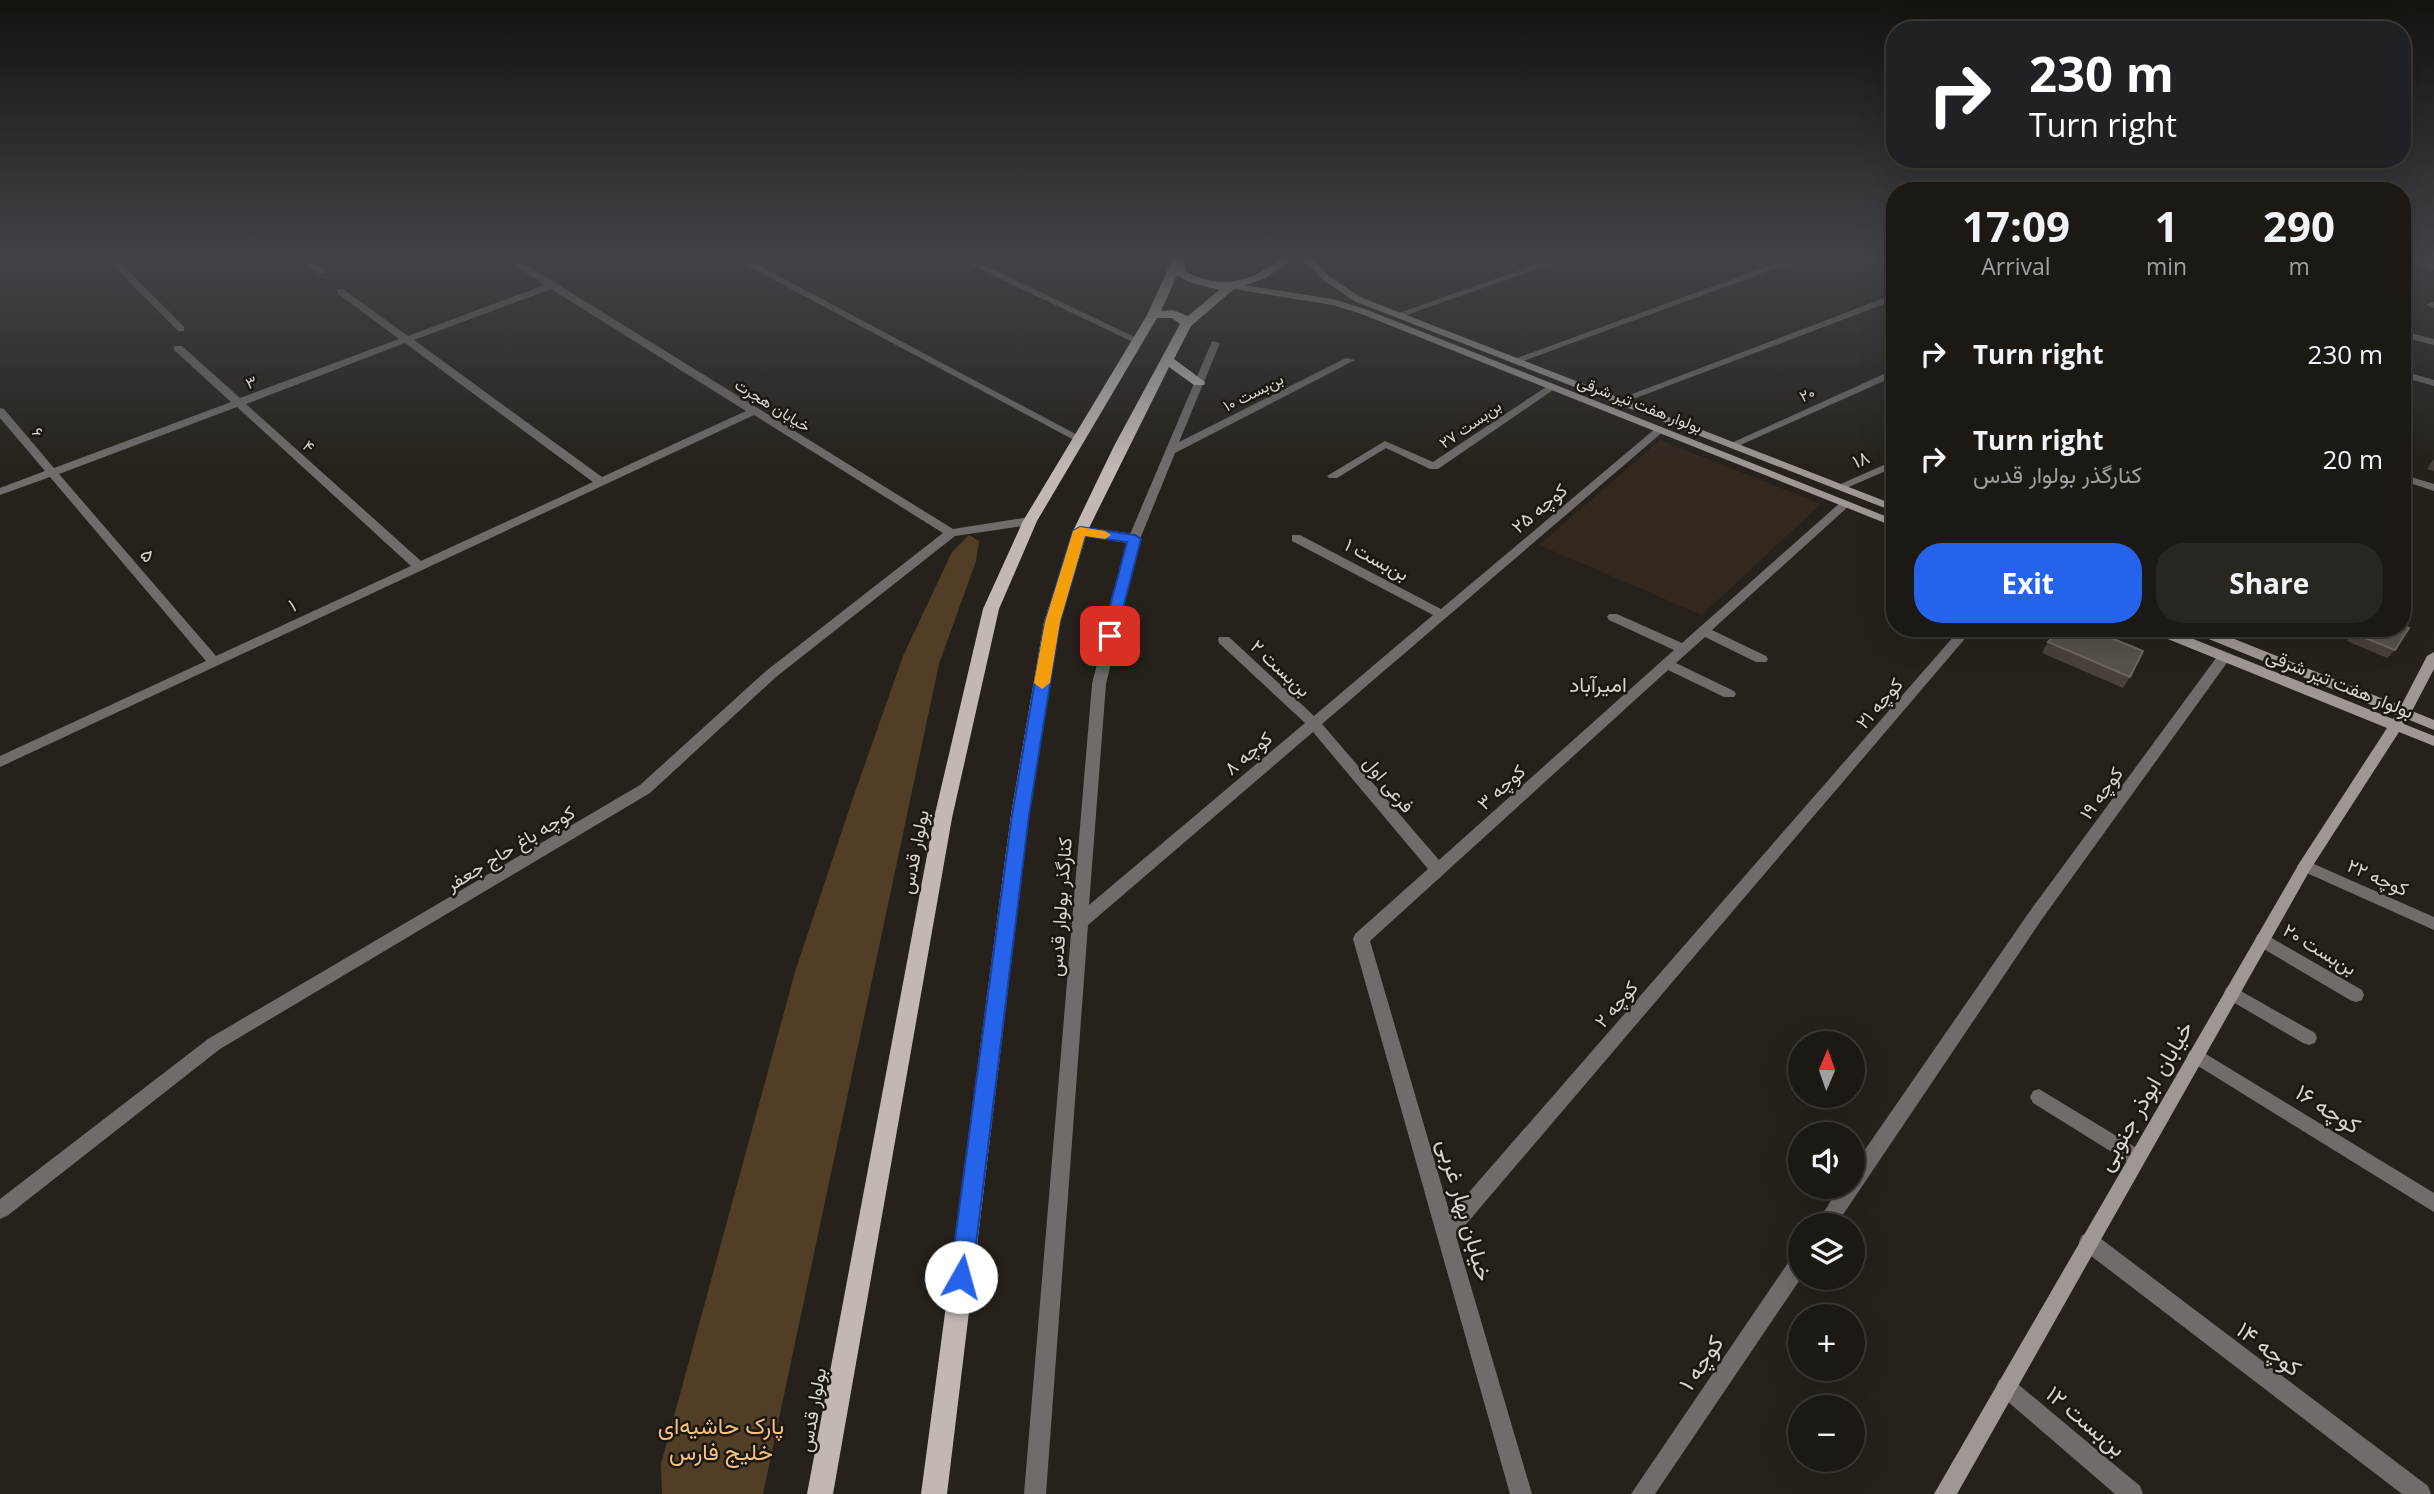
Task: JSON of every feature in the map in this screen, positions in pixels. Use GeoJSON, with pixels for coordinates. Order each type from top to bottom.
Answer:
{"type":"FeatureCollection","features":[{"type":"Feature","properties":{"kind":"main road","name":"بولوار قدس"},"geometry":{"type":"LineString","coordinates":[[820,1494],[943,818],[991,609],[1030,521],[1077,438],[1146,328]]}},
{"type":"Feature","properties":{"kind":"main road"},"geometry":{"type":"LineString","coordinates":[[934,1494],[1020,815],[1052,622],[1080,531],[1121,446],[1184,328]]}},
{"type":"Feature","properties":{"kind":"main road","name":"بولوار هفت تیر شرقی"},"geometry":{"type":"LineString","coordinates":[[1403,328],[1886,520]]}},
{"type":"Feature","properties":{"kind":"main road","name":"بولوار هفت تیر شرقی"},"geometry":{"type":"LineString","coordinates":[[1430,328],[1886,505]]}},
{"type":"Feature","properties":{"kind":"main road"},"geometry":{"type":"LineString","coordinates":[[1167,360],[1199,382]]}},
{"type":"Feature","properties":{"kind":"main road"},"geometry":{"type":"LineString","coordinates":[[1777,477],[1790,467]]}},
{"type":"Feature","properties":{"kind":"main road"},"geometry":{"type":"LineString","coordinates":[[1080,531],[1135,539]]}},
{"type":"Feature","properties":{"kind":"main road","name":"بولوار هفت تیر شرقی"},"geometry":{"type":"LineString","coordinates":[[2175,637],[2400,720],[2434,725]]}},
{"type":"Feature","properties":{"kind":"main road","name":"بولوار هفت تیر شرقی"},"geometry":{"type":"LineString","coordinates":[[2214,637],[2400,720],[2434,741]]}},
{"type":"Feature","properties":{"kind":"main road","name":"خیابان ابوذر جنوبی"},"geometry":{"type":"LineString","coordinates":[[1945,1494],[2305,866],[2400,720],[2434,656]]}},
{"type":"Feature","properties":{"kind":"street"},"geometry":{"type":"LineString","coordinates":[[389,328],[601,482]]}},
{"type":"Feature","properties":{"kind":"street","name":"۳"},"geometry":{"type":"LineString","coordinates":[[0,492],[439,328]]}},
{"type":"Feature","properties":{"kind":"street","name":"خیابان هجرت"},"geometry":{"type":"LineString","coordinates":[[620,328],[951,533]]}},
{"type":"Feature","properties":{"kind":"street"},"geometry":{"type":"LineString","coordinates":[[869,328],[1077,438]]}},
{"type":"Feature","properties":{"kind":"street"},"geometry":{"type":"LineString","coordinates":[[1110,328],[1138,341]]}},
{"type":"Feature","properties":{"kind":"street"},"geometry":{"type":"LineString","coordinates":[[1514,361],[1606,328]]}},
{"type":"Feature","properties":{"kind":"street"},"geometry":{"type":"LineString","coordinates":[[1616,402],[1813,328]]}},
{"type":"Feature","properties":{"kind":"street"},"geometry":{"type":"LineString","coordinates":[[2411,336],[2434,342]]}},
{"type":"Feature","properties":{"kind":"street","name":"کنارگذر بولوار قدس"},"geometry":{"type":"LineString","coordinates":[[1035,1494],[1098,684],[1135,539],[1215,343]]}},
{"type":"Feature","properties":{"kind":"street","name":"۴"},"geometry":{"type":"LineString","coordinates":[[178,348],[419,567]]}},
{"type":"Feature","properties":{"kind":"street","name":"بن‌بست ۱۰"},"geometry":{"type":"LineString","coordinates":[[1171,451],[1350,360]]}},
{"type":"Feature","properties":{"kind":"street","name":"۲۰"},"geometry":{"type":"LineString","coordinates":[[1732,445],[1886,376]]}},
{"type":"Feature","properties":{"kind":"street"},"geometry":{"type":"LineString","coordinates":[[2411,376],[2434,383]]}},
{"type":"Feature","properties":{"kind":"street","name":"بن‌بست ۲۷"},"geometry":{"type":"LineString","coordinates":[[1333,476],[1385,444],[1434,467],[1549,388]]}},
{"type":"Feature","properties":{"kind":"street","name":"۶"},"geometry":{"type":"LineString","coordinates":[[0,411],[52,473]]}},
{"type":"Feature","properties":{"kind":"street","name":"۱"},"geometry":{"type":"LineString","coordinates":[[0,762],[754,411]]}},
{"type":"Feature","properties":{"kind":"street","name":"کوچه ۲۵"},"geometry":{"type":"LineString","coordinates":[[1441,614],[1660,430]]}},
{"type":"Feature","properties":{"kind":"street","name":"۱۸"},"geometry":{"type":"LineString","coordinates":[[1840,487],[1886,467]]}},
{"type":"Feature","properties":{"kind":"street","name":"۵"},"geometry":{"type":"LineString","coordinates":[[52,473],[214,662]]}},
{"type":"Feature","properties":{"kind":"street"},"geometry":{"type":"LineString","coordinates":[[2411,480],[2434,488]]}},
{"type":"Feature","properties":{"kind":"street","name":"کوچه ۳"},"geometry":{"type":"LineString","coordinates":[[1361,939],[1845,504]]}},
{"type":"Feature","properties":{"kind":"street","name":"کوچه باغ حاج جعفر"},"geometry":{"type":"LineString","coordinates":[[0,1210],[214,1044],[645,789],[771,674],[951,533],[1030,521]]}},
{"type":"Feature","properties":{"kind":"street","name":"بن‌بست ۱"},"geometry":{"type":"LineString","coordinates":[[1296,538],[1441,614]]}},
{"type":"Feature","properties":{"kind":"street","name":"کوچه ۸"},"geometry":{"type":"LineString","coordinates":[[1080,922],[1441,614]]}},
{"type":"Feature","properties":{"kind":"street"},"geometry":{"type":"LineString","coordinates":[[1613,617],[1684,649]]}},
{"type":"Feature","properties":{"kind":"street"},"geometry":{"type":"LineString","coordinates":[[1703,631],[1761,659]]}},
{"type":"Feature","properties":{"kind":"street","name":"کوچه ۲۱"},"geometry":{"type":"LineString","coordinates":[[1819,803],[1960,637]]}},
{"type":"Feature","properties":{"kind":"street","name":"بن‌بست ۲"},"geometry":{"type":"LineString","coordinates":[[1224,640],[1313,723]]}},
{"type":"Feature","properties":{"kind":"street","name":"کوچه ۱۹"},"geometry":{"type":"LineString","coordinates":[[1865,1166],[2010,953],[2224,657]]}},
{"type":"Feature","properties":{"kind":"street"},"geometry":{"type":"LineString","coordinates":[[1667,664],[1728,694]]}},
{"type":"Feature","properties":{"kind":"street","name":"فرعی اول"},"geometry":{"type":"LineString","coordinates":[[1313,723],[1437,869]]}},
{"type":"Feature","properties":{"kind":"street","name":"کوچه ۲"},"geometry":{"type":"LineString","coordinates":[[1446,1233],[1819,803]]}},
{"type":"Feature","properties":{"kind":"street","name":"کوچه ۲۲"},"geometry":{"type":"LineString","coordinates":[[2305,866],[2434,924]]}},
{"type":"Feature","properties":{"kind":"street","name":"خیابان بهار غربی"},"geometry":{"type":"LineString","coordinates":[[1361,939],[1521,1494]]}},
{"type":"Feature","properties":{"kind":"street","name":"بن‌بست ۲۰"},"geometry":{"type":"LineString","coordinates":[[2263,940],[2356,995]]}},
{"type":"Feature","properties":{"kind":"street"},"geometry":{"type":"LineString","coordinates":[[2232,993],[2309,1038]]}},
{"type":"Feature","properties":{"kind":"street","name":"کوچه ۱۶"},"geometry":{"type":"LineString","coordinates":[[2196,1056],[2434,1203]]}},
{"type":"Feature","properties":{"kind":"street"},"geometry":{"type":"LineString","coordinates":[[2039,1097],[2137,1158]]}},
{"type":"Feature","properties":{"kind":"street","name":"کوچه ۱۴"},"geometry":{"type":"LineString","coordinates":[[2090,1242],[2420,1494]]}},
{"type":"Feature","properties":{"kind":"street","name":"کوچه ۱"},"geometry":{"type":"LineString","coordinates":[[1642,1494],[1788,1280]]}},
{"type":"Feature","properties":{"kind":"street","name":"بن‌بست ۱۲"},"geometry":{"type":"LineString","coordinates":[[2006,1387],[2133,1494]]}},
{"type":"Feature","properties":{"kind":"shaded area"},"geometry":{"type":"Polygon","coordinates":[[[1660,440],[1821,504],[1702,615],[1539,545],[1660,440]]]}},
{"type":"Feature","properties":{"kind":"green space","name":"پارک حاشیه‌ای خلیج فارس"},"geometry":{"type":"Polygon","coordinates":[[[969,535],[979,541],[976,561],[939,664],[763,1494],[662,1494],[661,1464],[795,972],[903,656],[952,552],[969,535]]]}},
{"type":"Feature","properties":{"kind":"building"},"geometry":{"type":"Polygon","coordinates":[[[2053,637],[2109,637],[2143,651],[2130,677],[2048,642],[2053,637]]]}},
{"type":"Feature","properties":{"kind":"building"},"geometry":{"type":"Polygon","coordinates":[[[2363,637],[2403,637],[2395,650],[2363,637]]]}},
{"type":"Feature","properties":{"kind":"slow traffic"},"geometry":{"type":"LineString","coordinates":[[1042,683],[1052,622],[1080,531],[1105,535]]}},
{"type":"Feature","properties":{"kind":"district","name":"امیرآباد"},"geometry":{"type":"Point","coordinates":[1598,685]}},
{"type":"Feature","properties":{"kind":"route"},"geometry":{"type":"LineString","coordinates":[[961,1277],[1020,815],[1052,622],[1080,531],[1135,539],[1110,636]]}}]}
